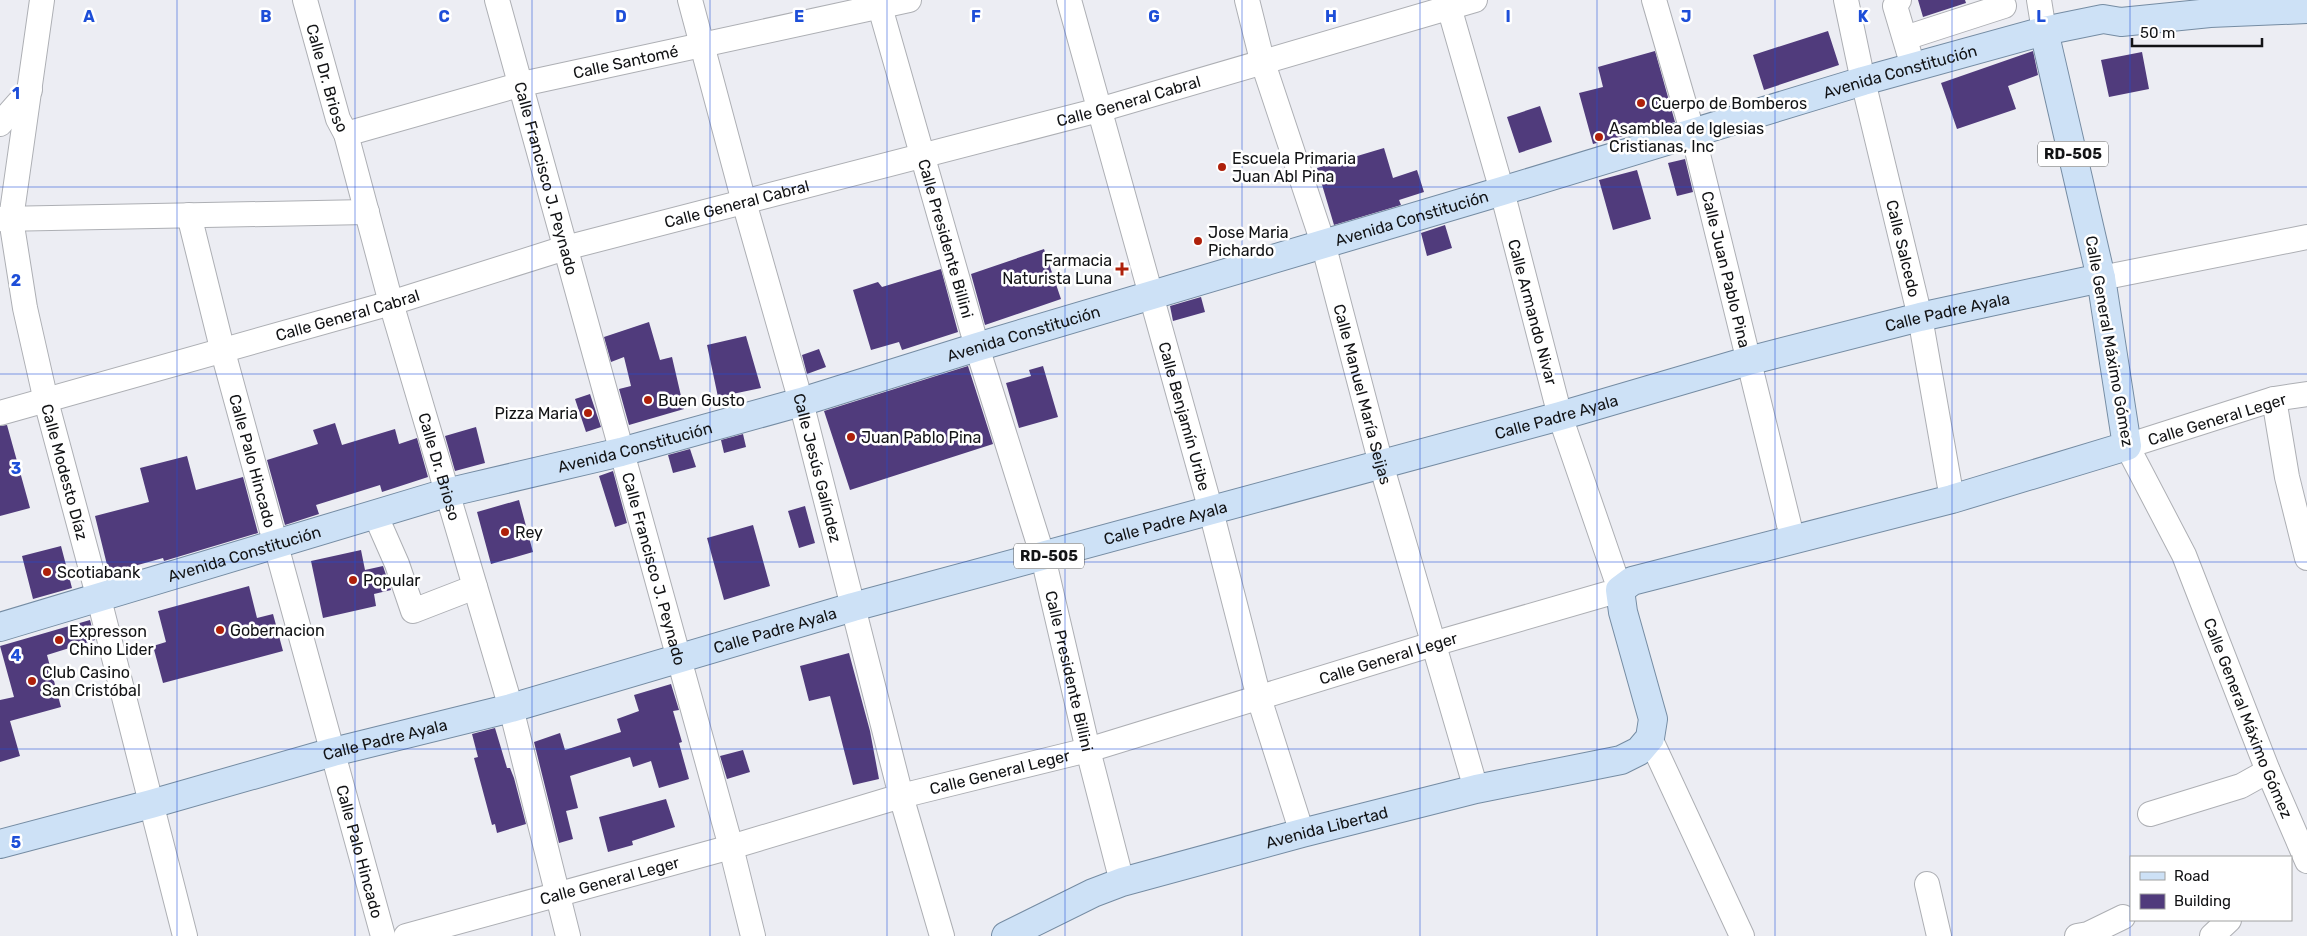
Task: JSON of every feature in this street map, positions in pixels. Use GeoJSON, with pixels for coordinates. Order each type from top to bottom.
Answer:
{"type":"FeatureCollection","features":[{"type":"Feature","properties":{"kind":"main road"},"geometry":{"type":"LineString","coordinates":[[2103,19],[2118,8],[2173,0]]}},
{"type":"Feature","properties":{"kind":"main road"},"geometry":{"type":"LineString","coordinates":[[2103,19],[2121,22],[2210,13],[2307,9]]}},
{"type":"Feature","properties":{"kind":"main road","name":"Avenida Constitución"},"geometry":{"type":"LineString","coordinates":[[0,627],[99,599],[446,493],[621,452],[801,402],[1150,294],[1693,134],[1863,81],[2044,31],[2103,19]]}},
{"type":"Feature","properties":{"kind":"main road","name":"Calle General Máximo Gómez"},"geometry":{"type":"LineString","coordinates":[[2044,31],[2101,278],[2127,446]]}},
{"type":"Feature","properties":{"kind":"main road","name":"Calle Padre Ayala"},"geometry":{"type":"LineString","coordinates":[[0,844],[151,804],[333,752],[511,708],[854,607],[1560,416],[1748,361],[1920,317],[2101,278]]}},
{"type":"Feature","properties":{"kind":"main road"},"geometry":{"type":"LineString","coordinates":[[1620,590],[1632,581],[1952,499],[2127,446]]}},
{"type":"Feature","properties":{"kind":"main road","name":"Calle Armando Nivar"},"geometry":{"type":"LineString","coordinates":[[1620,590],[1623,612],[1653,719],[1650,738]]}},
{"type":"Feature","properties":{"kind":"main road","name":"Avenida Libertad"},"geometry":{"type":"LineString","coordinates":[[1006,936],[1093,893],[1122,882],[1302,832],[1476,789],[1621,760],[1639,751],[1650,738]]}},
{"type":"Feature","properties":{"kind":"street","name":"Calle Modesto Díaz"},"geometry":{"type":"LineString","coordinates":[[42,0],[30,90],[6,219],[46,401],[99,599],[185,936]]}},
{"type":"Feature","properties":{"kind":"street","name":"Calle Dr. Brioso"},"geometry":{"type":"LineString","coordinates":[[305,0],[338,119],[346,134],[391,303],[446,493],[511,708],[568,936]]}},
{"type":"Feature","properties":{"kind":"street","name":"Calle Francisco J. Peynado"},"geometry":{"type":"LineString","coordinates":[[497,0],[522,84],[565,248],[731,847],[753,936]]}},
{"type":"Feature","properties":{"kind":"street","name":"Calle Jesús Galíndez"},"geometry":{"type":"LineString","coordinates":[[690,0],[744,202],[801,402],[901,796],[942,936]]}},
{"type":"Feature","properties":{"kind":"street","name":"Calle Santomé"},"geometry":{"type":"LineString","coordinates":[[346,134],[522,84],[879,4],[909,0]]}},
{"type":"Feature","properties":{"kind":"street","name":"Calle Benjamín Uribe"},"geometry":{"type":"LineString","coordinates":[[1069,0],[1211,511],[1259,698],[1302,832]]}},
{"type":"Feature","properties":{"kind":"street","name":"Calle Manuel María Seijas"},"geometry":{"type":"LineString","coordinates":[[1246,0],[1262,60],[1323,243],[1381,464],[1476,789]]}},
{"type":"Feature","properties":{"kind":"street","name":"Calle General Cabral"},"geometry":{"type":"LineString","coordinates":[[0,413],[391,303],[565,248],[1099,110],[1448,3],[1475,0]]}},
{"type":"Feature","properties":{"kind":"street","name":"Calle Juan Pablo Pina"},"geometry":{"type":"LineString","coordinates":[[1654,0],[1693,134],[1794,540]]}},
{"type":"Feature","properties":{"kind":"street","name":"Calle Salcedo"},"geometry":{"type":"LineString","coordinates":[[1846,0],[1863,81],[1920,317],[1952,499]]}},
{"type":"Feature","properties":{"kind":"street"},"geometry":{"type":"LineString","coordinates":[[1899,0],[1895,6],[1913,67]]}},
{"type":"Feature","properties":{"kind":"street","name":"Calle General Máximo Gómez"},"geometry":{"type":"LineString","coordinates":[[2039,0],[2044,31]]}},
{"type":"Feature","properties":{"kind":"street","name":"Calle Armando Nivar"},"geometry":{"type":"LineString","coordinates":[[1448,3],[1502,191],[1560,416],[1620,590]]}},
{"type":"Feature","properties":{"kind":"street"},"geometry":{"type":"LineString","coordinates":[[1905,38],[2003,3],[2012,40]]}},
{"type":"Feature","properties":{"kind":"street","name":"Calle Presidente Billini"},"geometry":{"type":"LineString","coordinates":[[879,4],[976,347],[1043,557],[1088,750],[1122,882]]}},
{"type":"Feature","properties":{"kind":"street"},"geometry":{"type":"LineString","coordinates":[[0,124],[30,90]]}},
{"type":"Feature","properties":{"kind":"street"},"geometry":{"type":"LineString","coordinates":[[6,219],[367,212]]}},
{"type":"Feature","properties":{"kind":"street","name":"Calle Palo Hincado"},"geometry":{"type":"LineString","coordinates":[[189,215],[222,352],[383,936]]}},
{"type":"Feature","properties":{"kind":"street","name":"Calle Padre Ayala"},"geometry":{"type":"LineString","coordinates":[[2101,278],[2307,237]]}},
{"type":"Feature","properties":{"kind":"street","name":"Calle General Leger"},"geometry":{"type":"LineString","coordinates":[[2127,446],[2274,399],[2307,394]]}},
{"type":"Feature","properties":{"kind":"street"},"geometry":{"type":"LineString","coordinates":[[2274,399],[2287,477],[2306,552]]}},
{"type":"Feature","properties":{"kind":"street","name":"Calle General Máximo Gómez"},"geometry":{"type":"LineString","coordinates":[[2127,446],[2184,555],[2268,771],[2307,861]]}},
{"type":"Feature","properties":{"kind":"street"},"geometry":{"type":"LineString","coordinates":[[375,514],[397,564],[413,611],[474,587]]}},
{"type":"Feature","properties":{"kind":"street","name":"Calle General Leger"},"geometry":{"type":"LineString","coordinates":[[406,936],[731,847],[901,796],[1088,750],[1433,644],[1620,590]]}},
{"type":"Feature","properties":{"kind":"street"},"geometry":{"type":"LineString","coordinates":[[1650,738],[1742,936]]}},
{"type":"Feature","properties":{"kind":"street"},"geometry":{"type":"LineString","coordinates":[[2150,814],[2241,786],[2268,771]]}},
{"type":"Feature","properties":{"kind":"street"},"geometry":{"type":"LineString","coordinates":[[2292,868],[2307,861]]}},
{"type":"Feature","properties":{"kind":"street"},"geometry":{"type":"LineString","coordinates":[[1927,884],[1939,936]]}},
{"type":"Feature","properties":{"kind":"street"},"geometry":{"type":"LineString","coordinates":[[2077,936],[2088,934],[2123,917]]}},
{"type":"Feature","properties":{"kind":"street"},"geometry":{"type":"LineString","coordinates":[[2212,936],[2228,921]]}},
{"type":"Feature","properties":{"kind":"building"},"geometry":{"type":"Polygon","coordinates":[[[1918,0],[1965,0],[1966,3],[1923,17],[1918,0]]]}},
{"type":"Feature","properties":{"kind":"building"},"geometry":{"type":"Polygon","coordinates":[[[1828,31],[1839,65],[1764,90],[1753,55],[1828,31]]]}},
{"type":"Feature","properties":{"kind":"building","name":"Cuerpo de Bomberos"},"geometry":{"type":"Polygon","coordinates":[[[1655,51],[1675,122],[1593,144],[1579,93],[1603,87],[1598,67],[1655,51]]]}},
{"type":"Feature","properties":{"kind":"building"},"geometry":{"type":"Polygon","coordinates":[[[2033,51],[2038,75],[2008,86],[2016,109],[1957,129],[1941,83],[2033,51]]]}},
{"type":"Feature","properties":{"kind":"building"},"geometry":{"type":"Polygon","coordinates":[[[2142,52],[2149,89],[2109,97],[2101,60],[2142,52]]]}},
{"type":"Feature","properties":{"kind":"building"},"geometry":{"type":"Polygon","coordinates":[[[1540,106],[1552,142],[1519,153],[1507,117],[1540,106]]]}},
{"type":"Feature","properties":{"kind":"building"},"geometry":{"type":"Polygon","coordinates":[[[1384,148],[1393,178],[1417,170],[1424,192],[1399,200],[1401,205],[1334,225],[1317,168],[1384,148]]]}},
{"type":"Feature","properties":{"kind":"building"},"geometry":{"type":"Polygon","coordinates":[[[1685,159],[1693,192],[1677,196],[1668,163],[1685,159]]]}},
{"type":"Feature","properties":{"kind":"building"},"geometry":{"type":"Polygon","coordinates":[[[1637,170],[1651,219],[1613,230],[1599,180],[1637,170]]]}},
{"type":"Feature","properties":{"kind":"building"},"geometry":{"type":"Polygon","coordinates":[[[1445,225],[1452,248],[1427,256],[1421,233],[1445,225]]]}},
{"type":"Feature","properties":{"kind":"building"},"geometry":{"type":"Polygon","coordinates":[[[1044,249],[1061,299],[985,325],[971,274],[1044,249]]]}},
{"type":"Feature","properties":{"kind":"building"},"geometry":{"type":"Polygon","coordinates":[[[941,269],[958,332],[902,350],[899,342],[871,350],[853,290],[878,282],[882,287],[941,269]]]}},
{"type":"Feature","properties":{"kind":"building"},"geometry":{"type":"Polygon","coordinates":[[[1201,297],[1205,312],[1173,321],[1170,306],[1201,297]]]}},
{"type":"Feature","properties":{"kind":"building"},"geometry":{"type":"Polygon","coordinates":[[[649,322],[660,360],[672,357],[684,409],[629,425],[619,389],[631,386],[624,357],[611,362],[604,337],[649,322]]]}},
{"type":"Feature","properties":{"kind":"building"},"geometry":{"type":"Polygon","coordinates":[[[746,336],[761,388],[718,397],[707,345],[746,336]]]}},
{"type":"Feature","properties":{"kind":"building"},"geometry":{"type":"Polygon","coordinates":[[[819,349],[826,367],[807,374],[802,355],[819,349]]]}},
{"type":"Feature","properties":{"kind":"building"},"geometry":{"type":"Polygon","coordinates":[[[968,366],[993,444],[850,490],[824,411],[968,366]]]}},
{"type":"Feature","properties":{"kind":"building"},"geometry":{"type":"Polygon","coordinates":[[[1043,366],[1058,417],[1019,428],[1006,383],[1031,376],[1029,370],[1043,366]]]}},
{"type":"Feature","properties":{"kind":"building","name":"Pizza Maria"},"geometry":{"type":"Polygon","coordinates":[[[590,394],[601,427],[586,432],[575,399],[590,394]]]}},
{"type":"Feature","properties":{"kind":"building"},"geometry":{"type":"Polygon","coordinates":[[[335,423],[342,445],[395,429],[399,444],[417,438],[428,477],[382,492],[380,485],[316,505],[319,514],[285,525],[267,460],[318,444],[313,430],[335,423]]]}},
{"type":"Feature","properties":{"kind":"building"},"geometry":{"type":"Polygon","coordinates":[[[7,425],[30,508],[0,516],[0,426],[7,425]]]}},
{"type":"Feature","properties":{"kind":"building"},"geometry":{"type":"Polygon","coordinates":[[[476,427],[485,463],[455,471],[445,436],[476,427]]]}},
{"type":"Feature","properties":{"kind":"building"},"geometry":{"type":"Polygon","coordinates":[[[743,434],[746,447],[724,453],[721,440],[743,434]]]}},
{"type":"Feature","properties":{"kind":"building"},"geometry":{"type":"Polygon","coordinates":[[[690,449],[696,467],[673,473],[668,455],[690,449]]]}},
{"type":"Feature","properties":{"kind":"building"},"geometry":{"type":"Polygon","coordinates":[[[187,456],[196,490],[243,477],[258,533],[164,561],[163,558],[109,573],[95,516],[149,502],[140,468],[187,456]]]}},
{"type":"Feature","properties":{"kind":"building"},"geometry":{"type":"Polygon","coordinates":[[[613,471],[627,523],[615,527],[599,476],[613,471]]]}},
{"type":"Feature","properties":{"kind":"building","name":"Rey"},"geometry":{"type":"Polygon","coordinates":[[[519,500],[533,552],[491,564],[477,512],[519,500]]]}},
{"type":"Feature","properties":{"kind":"building"},"geometry":{"type":"Polygon","coordinates":[[[805,506],[815,543],[799,548],[788,511],[805,506]]]}},
{"type":"Feature","properties":{"kind":"building"},"geometry":{"type":"Polygon","coordinates":[[[753,525],[770,586],[724,600],[707,538],[753,525]]]}},
{"type":"Feature","properties":{"kind":"building","name":"Scotiabank"},"geometry":{"type":"Polygon","coordinates":[[[61,546],[72,588],[33,599],[22,556],[61,546]]]}},
{"type":"Feature","properties":{"kind":"building","name":"Popular"},"geometry":{"type":"Polygon","coordinates":[[[361,550],[365,570],[383,566],[391,590],[374,594],[376,606],[323,618],[311,561],[361,550]]]}},
{"type":"Feature","properties":{"kind":"building","name":"Gobernacion"},"geometry":{"type":"Polygon","coordinates":[[[249,586],[257,618],[273,614],[283,651],[163,683],[153,646],[166,642],[158,611],[249,586]]]}},
{"type":"Feature","properties":{"kind":"building","name":"Club Casino San Cristóbal"},"geometry":{"type":"Polygon","coordinates":[[[90,620],[95,640],[47,655],[61,707],[10,721],[20,756],[0,762],[0,700],[14,697],[0,646],[90,620]]]}},
{"type":"Feature","properties":{"kind":"building"},"geometry":{"type":"Polygon","coordinates":[[[849,653],[870,731],[879,779],[853,785],[830,696],[809,701],[800,666],[849,653]]]}},
{"type":"Feature","properties":{"kind":"building"},"geometry":{"type":"Polygon","coordinates":[[[671,684],[679,710],[673,711],[682,742],[679,743],[689,779],[659,788],[651,761],[633,767],[630,757],[570,776],[578,808],[566,811],[573,839],[559,843],[534,742],[560,733],[565,750],[621,732],[617,719],[639,711],[634,695],[671,684]]]}},
{"type":"Feature","properties":{"kind":"building"},"geometry":{"type":"Polygon","coordinates":[[[495,728],[507,768],[510,768],[514,778],[526,824],[497,833],[495,824],[492,825],[474,758],[478,757],[472,734],[495,728]]]}},
{"type":"Feature","properties":{"kind":"building"},"geometry":{"type":"Polygon","coordinates":[[[743,750],[750,772],[727,779],[720,756],[743,750]]]}},
{"type":"Feature","properties":{"kind":"building"},"geometry":{"type":"Polygon","coordinates":[[[666,799],[675,827],[632,841],[633,845],[608,852],[599,817],[666,799]]]}},
{"type":"Feature","properties":{"kind":"place","name":"Cuerpo de Bomberos"},"geometry":{"type":"Point","coordinates":[1641,103]}},
{"type":"Feature","properties":{"kind":"place","name":"Asamblea de Iglesias Cristianas, Inc"},"geometry":{"type":"Point","coordinates":[1599,137]}},
{"type":"Feature","properties":{"kind":"place","name":"Escuela Primaria Juan Abl Pina"},"geometry":{"type":"Point","coordinates":[1222,167]}},
{"type":"Feature","properties":{"kind":"place","name":"Jose Maria Pichardo"},"geometry":{"type":"Point","coordinates":[1198,241]}},
{"type":"Feature","properties":{"kind":"place","name":"Farmacia Naturista Luna"},"geometry":{"type":"Point","coordinates":[1122,269]}},
{"type":"Feature","properties":{"kind":"place","name":"Buen Gusto"},"geometry":{"type":"Point","coordinates":[648,400]}},
{"type":"Feature","properties":{"kind":"place","name":"Pizza Maria"},"geometry":{"type":"Point","coordinates":[588,413]}},
{"type":"Feature","properties":{"kind":"place","name":"Juan Pablo Pina"},"geometry":{"type":"Point","coordinates":[851,437]}},
{"type":"Feature","properties":{"kind":"place","name":"Rey"},"geometry":{"type":"Point","coordinates":[505,532]}},
{"type":"Feature","properties":{"kind":"place","name":"Scotiabank"},"geometry":{"type":"Point","coordinates":[47,572]}},
{"type":"Feature","properties":{"kind":"place","name":"Popular"},"geometry":{"type":"Point","coordinates":[353,580]}},
{"type":"Feature","properties":{"kind":"place","name":"Gobernacion"},"geometry":{"type":"Point","coordinates":[220,630]}},
{"type":"Feature","properties":{"kind":"place","name":"Expresson Chino Lider"},"geometry":{"type":"Point","coordinates":[59,640]}},
{"type":"Feature","properties":{"kind":"place","name":"Club Casino San Cristóbal"},"geometry":{"type":"Point","coordinates":[32,681]}}]}
